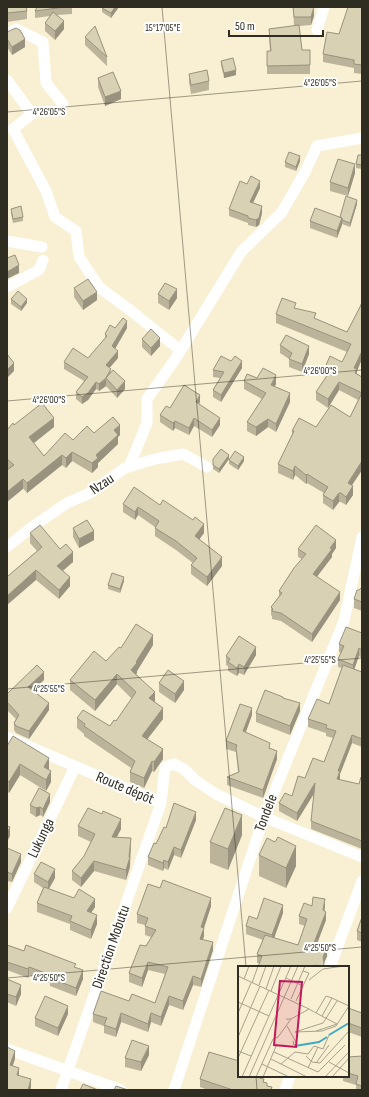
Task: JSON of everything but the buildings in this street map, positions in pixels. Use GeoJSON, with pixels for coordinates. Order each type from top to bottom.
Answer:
{"type":"FeatureCollection","features":[{"type":"Feature","properties":{"kind":"street"},"geometry":{"type":"LineString","coordinates":[[317,30],[324,7]]}},
{"type":"Feature","properties":{"kind":"street"},"geometry":{"type":"LineString","coordinates":[[7,34],[16,29],[43,42],[46,83],[63,104]]}},
{"type":"Feature","properties":{"kind":"street"},"geometry":{"type":"LineString","coordinates":[[7,80],[32,114],[13,129],[46,191],[55,217],[76,231],[79,257],[100,288],[180,350]]}},
{"type":"Feature","properties":{"kind":"street"},"geometry":{"type":"LineString","coordinates":[[129,467],[147,423],[147,399],[180,350],[241,252],[282,212],[305,172],[317,146],[362,138]]}},
{"type":"Feature","properties":{"kind":"street"},"geometry":{"type":"LineString","coordinates":[[7,241],[42,247]]}},
{"type":"Feature","properties":{"kind":"street"},"geometry":{"type":"LineString","coordinates":[[7,287],[39,270],[43,260]]}},
{"type":"Feature","properties":{"kind":"street","name":"Nzau"},"geometry":{"type":"LineString","coordinates":[[7,547],[32,526],[67,503],[90,493],[125,468],[155,459],[183,454],[207,467]]}},
{"type":"Feature","properties":{"kind":"street","name":"Tondele"},"geometry":{"type":"LineString","coordinates":[[174,1090],[264,817],[344,621],[362,537]]}},
{"type":"Feature","properties":{"kind":"street","name":"Route dépôt"},"geometry":{"type":"LineString","coordinates":[[7,737],[161,803],[165,767],[174,764],[184,769],[195,780],[216,794],[264,817],[362,857]]}},
{"type":"Feature","properties":{"kind":"street","name":"Lukunga"},"geometry":{"type":"LineString","coordinates":[[7,908],[75,767]]}},
{"type":"Feature","properties":{"kind":"street","name":"Direction Mobutu"},"geometry":{"type":"LineString","coordinates":[[61,1090],[161,803]]}},
{"type":"Feature","properties":{"kind":"street"},"geometry":{"type":"LineString","coordinates":[[330,966],[362,881]]}},
{"type":"Feature","properties":{"kind":"street"},"geometry":{"type":"LineString","coordinates":[[7,1049],[121,1090]]}},
{"type":"Feature","properties":{"kind":"street"},"geometry":{"type":"LineString","coordinates":[[285,1090],[290,1077]]}}]}
